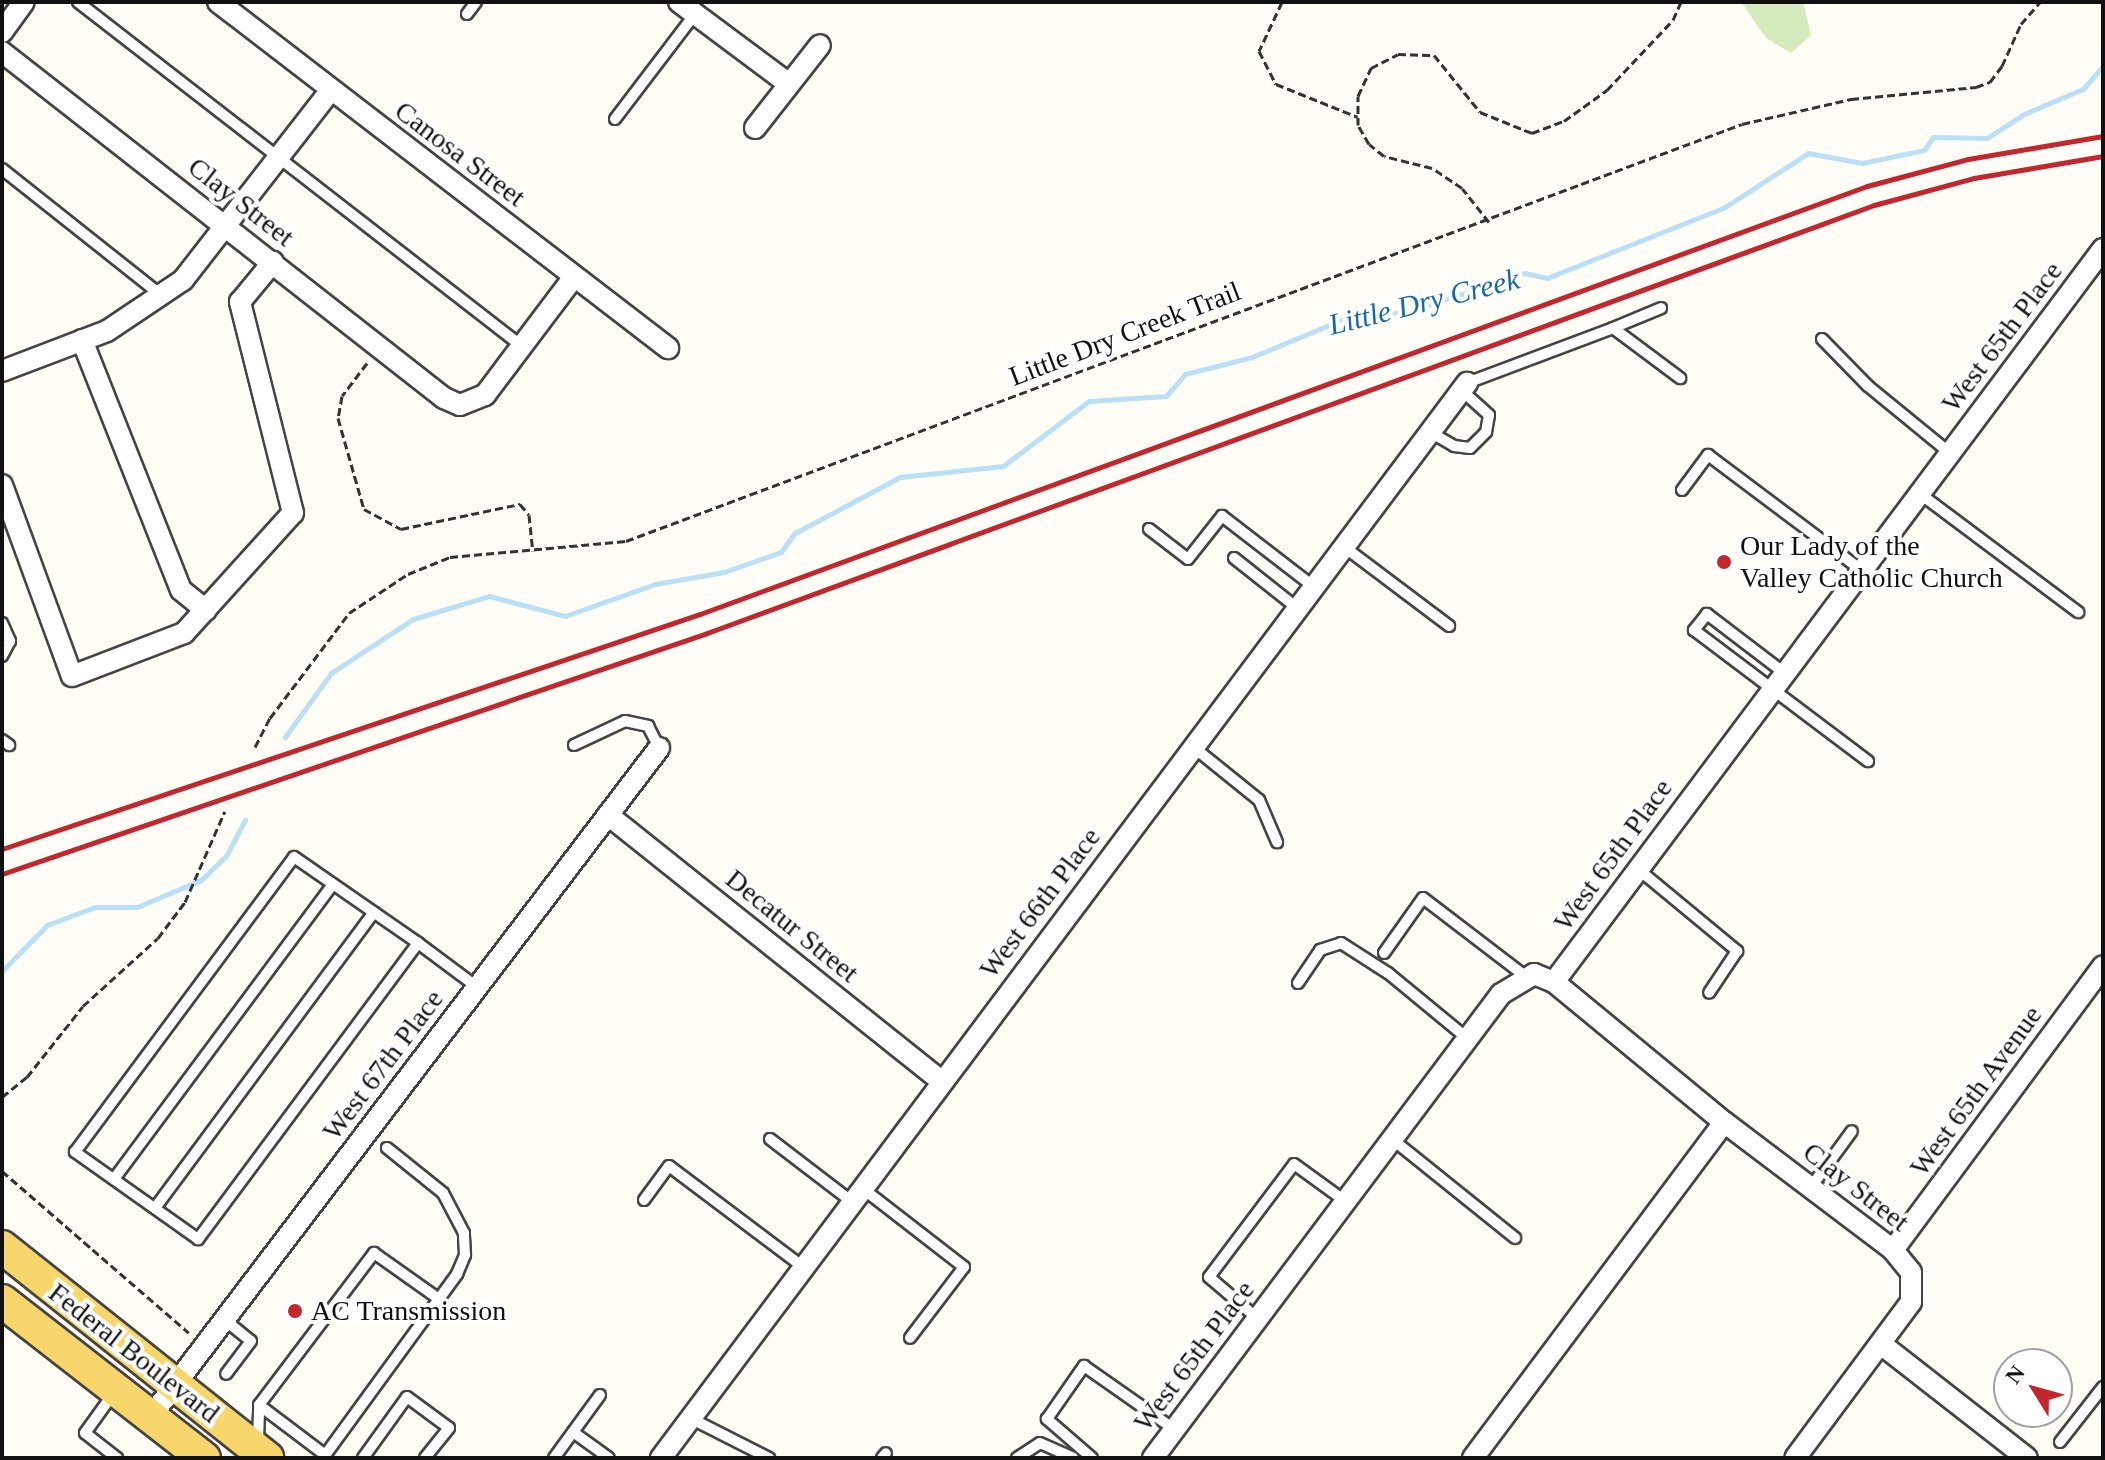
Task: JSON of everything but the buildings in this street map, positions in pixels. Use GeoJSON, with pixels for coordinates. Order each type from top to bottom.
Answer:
{"type":"FeatureCollection","features":[{"type":"Feature","properties":{"kind":"main road","name":"Federal Boulevard"},"geometry":{"type":"LineString","coordinates":[[2,1247],[260,1456]]}},
{"type":"Feature","properties":{"kind":"main road","name":"Federal Boulevard"},"geometry":{"type":"LineString","coordinates":[[2,1301],[204,1458]]}},
{"type":"Feature","properties":{"kind":"street"},"geometry":{"type":"LineString","coordinates":[[2,32],[24,2]]}},
{"type":"Feature","properties":{"kind":"street","name":"Canosa Street"},"geometry":{"type":"LineString","coordinates":[[218,2],[668,348]]}},
{"type":"Feature","properties":{"kind":"street"},"geometry":{"type":"LineString","coordinates":[[687,8],[789,84]]}},
{"type":"Feature","properties":{"kind":"street"},"geometry":{"type":"LineString","coordinates":[[755,128],[820,45]]}},
{"type":"Feature","properties":{"kind":"street","name":"Clay Street"},"geometry":{"type":"LineString","coordinates":[[2,52],[444,398],[460,405],[476,401],[523,347]]}},
{"type":"Feature","properties":{"kind":"street"},"geometry":{"type":"LineString","coordinates":[[2,371],[82,340],[162,296],[183,280],[331,90]]}},
{"type":"Feature","properties":{"kind":"street","name":"West 65th Place"},"geometry":{"type":"LineString","coordinates":[[1554,982],[1860,569],[2103,249]]}},
{"type":"Feature","properties":{"kind":"street"},"geometry":{"type":"LineString","coordinates":[[2,485],[72,676],[184,633],[293,513],[240,302],[273,262]]}},
{"type":"Feature","properties":{"kind":"street"},"geometry":{"type":"LineString","coordinates":[[523,347],[574,277]]}},
{"type":"Feature","properties":{"kind":"street"},"geometry":{"type":"LineString","coordinates":[[82,340],[181,590],[206,610]]}},
{"type":"Feature","properties":{"kind":"street","name":"West 66th Place"},"geometry":{"type":"LineString","coordinates":[[661,1458],[1464,387]]}},
{"type":"Feature","properties":{"kind":"street","name":"West 67th Place"},"geometry":{"type":"LineString","coordinates":[[152,1415],[659,748]]}},
{"type":"Feature","properties":{"kind":"street","name":"Decatur Street"},"geometry":{"type":"LineString","coordinates":[[608,815],[941,1081]]}},
{"type":"Feature","properties":{"kind":"street","name":"West 65th Avenue"},"geometry":{"type":"LineString","coordinates":[[1893,1250],[2103,966]]}},
{"type":"Feature","properties":{"kind":"street"},"geometry":{"type":"LineString","coordinates":[[1525,976],[1554,982]]}},
{"type":"Feature","properties":{"kind":"street","name":"West 65th Place"},"geometry":{"type":"LineString","coordinates":[[1153,1458],[1501,994],[1525,976]]}},
{"type":"Feature","properties":{"kind":"street","name":"Clay Street"},"geometry":{"type":"LineString","coordinates":[[1554,982],[1724,1122],[1893,1250],[1911,1272],[1915,1290],[1881,1344]]}},
{"type":"Feature","properties":{"kind":"street"},"geometry":{"type":"LineString","coordinates":[[1473,1458],[1724,1122]]}},
{"type":"Feature","properties":{"kind":"street"},"geometry":{"type":"LineString","coordinates":[[1795,1458],[1881,1344],[2027,1458]]}},
{"type":"Feature","properties":{"kind":"lane"},"geometry":{"type":"LineString","coordinates":[[78,2],[523,347]]}},
{"type":"Feature","properties":{"kind":"lane"},"geometry":{"type":"LineString","coordinates":[[467,14],[476,2]]}},
{"type":"Feature","properties":{"kind":"lane"},"geometry":{"type":"LineString","coordinates":[[615,119],[687,8]]}},
{"type":"Feature","properties":{"kind":"lane"},"geometry":{"type":"LineString","coordinates":[[2,169],[162,296]]}},
{"type":"Feature","properties":{"kind":"lane"},"geometry":{"type":"LineString","coordinates":[[1430,432],[1454,446],[1470,448],[1486,432],[1489,415],[1464,387],[1661,308]]}},
{"type":"Feature","properties":{"kind":"lane"},"geometry":{"type":"LineString","coordinates":[[1613,328],[1680,378]]}},
{"type":"Feature","properties":{"kind":"lane"},"geometry":{"type":"LineString","coordinates":[[1822,339],[1868,386],[1950,453]]}},
{"type":"Feature","properties":{"kind":"lane"},"geometry":{"type":"LineString","coordinates":[[1682,490],[1708,455],[1860,569]]}},
{"type":"Feature","properties":{"kind":"lane"},"geometry":{"type":"LineString","coordinates":[[1919,493],[2078,612]]}},
{"type":"Feature","properties":{"kind":"lane"},"geometry":{"type":"LineString","coordinates":[[1149,529],[1188,559],[1222,516],[1313,586]]}},
{"type":"Feature","properties":{"kind":"lane"},"geometry":{"type":"LineString","coordinates":[[1343,546],[1449,626]]}},
{"type":"Feature","properties":{"kind":"lane"},"geometry":{"type":"LineString","coordinates":[[1234,558],[1297,608]]}},
{"type":"Feature","properties":{"kind":"lane"},"geometry":{"type":"LineString","coordinates":[[1778,680],[1753,673],[1694,630],[1707,614],[1764,658],[1778,680],[1868,761]]}},
{"type":"Feature","properties":{"kind":"lane"},"geometry":{"type":"LineString","coordinates":[[2,623],[10,641],[2,656]]}},
{"type":"Feature","properties":{"kind":"lane"},"geometry":{"type":"LineString","coordinates":[[1753,673],[1764,658]]}},
{"type":"Feature","properties":{"kind":"lane"},"geometry":{"type":"LineString","coordinates":[[574,745],[625,721],[648,726],[659,748]]}},
{"type":"Feature","properties":{"kind":"lane"},"geometry":{"type":"LineString","coordinates":[[1192,746],[1259,800],[1277,842]]}},
{"type":"Feature","properties":{"kind":"lane"},"geometry":{"type":"LineString","coordinates":[[418,943],[198,1239],[75,1152],[294,857],[418,943],[477,987]]}},
{"type":"Feature","properties":{"kind":"lane"},"geometry":{"type":"LineString","coordinates":[[1638,869],[1737,951],[1709,993]]}},
{"type":"Feature","properties":{"kind":"lane"},"geometry":{"type":"LineString","coordinates":[[114,1179],[333,884]]}},
{"type":"Feature","properties":{"kind":"lane"},"geometry":{"type":"LineString","coordinates":[[1384,953],[1423,898],[1525,976]]}},
{"type":"Feature","properties":{"kind":"lane"},"geometry":{"type":"LineString","coordinates":[[155,1208],[374,912]]}},
{"type":"Feature","properties":{"kind":"lane"},"geometry":{"type":"LineString","coordinates":[[1298,983],[1320,950],[1341,943],[1388,973],[1468,1039]]}},
{"type":"Feature","properties":{"kind":"lane"},"geometry":{"type":"LineString","coordinates":[[1811,1187],[1852,1131]]}},
{"type":"Feature","properties":{"kind":"lane"},"geometry":{"type":"LineString","coordinates":[[770,1139],[964,1267],[910,1338]]}},
{"type":"Feature","properties":{"kind":"lane"},"geometry":{"type":"LineString","coordinates":[[1392,1139],[1515,1238]]}},
{"type":"Feature","properties":{"kind":"lane"},"geometry":{"type":"LineString","coordinates":[[259,1405],[326,1453],[439,1299],[465,1255],[464,1233],[443,1193],[387,1148]]}},
{"type":"Feature","properties":{"kind":"lane"},"geometry":{"type":"LineString","coordinates":[[1257,1318],[1209,1277],[1275,1189],[1294,1164],[1345,1201]]}},
{"type":"Feature","properties":{"kind":"lane"},"geometry":{"type":"LineString","coordinates":[[644,1200],[669,1166],[803,1267]]}},
{"type":"Feature","properties":{"kind":"lane"},"geometry":{"type":"LineString","coordinates":[[260,1456],[259,1405],[374,1253],[439,1299]]}},
{"type":"Feature","properties":{"kind":"lane"},"geometry":{"type":"LineString","coordinates":[[225,1320],[251,1341],[226,1374]]}},
{"type":"Feature","properties":{"kind":"lane"},"geometry":{"type":"LineString","coordinates":[[1092,1458],[1047,1419],[1084,1366],[1174,1429]]}},
{"type":"Feature","properties":{"kind":"lane"},"geometry":{"type":"LineString","coordinates":[[2060,1442],[2103,1387]]}},
{"type":"Feature","properties":{"kind":"lane"},"geometry":{"type":"LineString","coordinates":[[117,1389],[85,1433],[117,1458]]}},
{"type":"Feature","properties":{"kind":"lane"},"geometry":{"type":"LineString","coordinates":[[554,1458],[600,1395]]}},
{"type":"Feature","properties":{"kind":"lane"},"geometry":{"type":"LineString","coordinates":[[363,1458],[407,1397],[449,1428],[425,1458]]}},
{"type":"Feature","properties":{"kind":"lane"},"geometry":{"type":"LineString","coordinates":[[690,1418],[769,1458]]}},
{"type":"Feature","properties":{"kind":"lane"},"geometry":{"type":"LineString","coordinates":[[573,1432],[609,1458]]}},
{"type":"Feature","properties":{"kind":"lane"},"geometry":{"type":"LineString","coordinates":[[1017,1458],[1040,1443],[1073,1458]]}},
{"type":"Feature","properties":{"kind":"path"},"geometry":{"type":"LineString","coordinates":[[1282,2],[1259,51],[1276,84],[1358,117]]}},
{"type":"Feature","properties":{"kind":"path"},"geometry":{"type":"LineString","coordinates":[[1489,222],[1462,188],[1432,168],[1384,156],[1369,144],[1358,117],[1358,96],[1371,68],[1398,54],[1434,55],[1480,112],[1532,133],[1564,121],[1607,90],[1673,20],[1681,2]]}},
{"type":"Feature","properties":{"kind":"path","name":"Little Dry Creek Trail"},"geometry":{"type":"LineString","coordinates":[[255,747],[296,683],[367,597],[450,557],[533,552],[626,541],[1489,222],[1742,124],[1851,99],[1976,87],[1990,82],[2002,66],[2021,24],[2040,2]]}},
{"type":"Feature","properties":{"kind":"path"},"geometry":{"type":"LineString","coordinates":[[379,347],[342,396],[338,418],[364,509],[401,529],[520,504],[529,515],[533,552]]}},
{"type":"Feature","properties":{"kind":"path"},"geometry":{"type":"LineString","coordinates":[[2,1097],[27,1077],[83,1006],[158,938],[185,902],[225,811]]}},
{"type":"Feature","properties":{"kind":"path"},"geometry":{"type":"LineString","coordinates":[[2,1171],[204,1346]]}},
{"type":"Feature","properties":{"kind":"green space"},"geometry":{"type":"Polygon","coordinates":[[[1741,2],[1803,2],[1811,35],[1791,53],[1766,38],[1741,2]]]}},
{"type":"Feature","properties":{"kind":"waterway","name":"Little Dry Creek"},"geometry":{"type":"LineString","coordinates":[[285,737],[331,673],[413,619],[489,596],[565,616],[655,584],[724,572],[781,552],[795,533],[900,477],[1003,466],[1089,401],[1166,396],[1185,374],[1252,357],[1351,316],[1407,312],[1525,273],[1547,278],[1725,207],[1808,153],[1862,163],[1924,150],[1933,137],[1987,138],[2024,114],[2083,89],[2103,66]]}},
{"type":"Feature","properties":{"kind":"waterway","name":"Little Dry Creek"},"geometry":{"type":"LineString","coordinates":[[2,971],[47,925],[95,907],[137,907],[201,880],[226,856],[245,820]]}},
{"type":"Feature","properties":{"kind":"railway"},"geometry":{"type":"LineString","coordinates":[[2,849],[700,614],[1867,186],[1968,159],[2103,136]]}},
{"type":"Feature","properties":{"kind":"railway"},"geometry":{"type":"LineString","coordinates":[[2,874],[707,633],[1874,205],[1974,178],[2103,156]]}},
{"type":"Feature","properties":{"kind":"place","name":"Our Lady of the Valley Catholic Church"},"geometry":{"type":"Point","coordinates":[1724,562]}},
{"type":"Feature","properties":{"kind":"place","name":"AC Transmission"},"geometry":{"type":"Point","coordinates":[295,1311]}}]}
